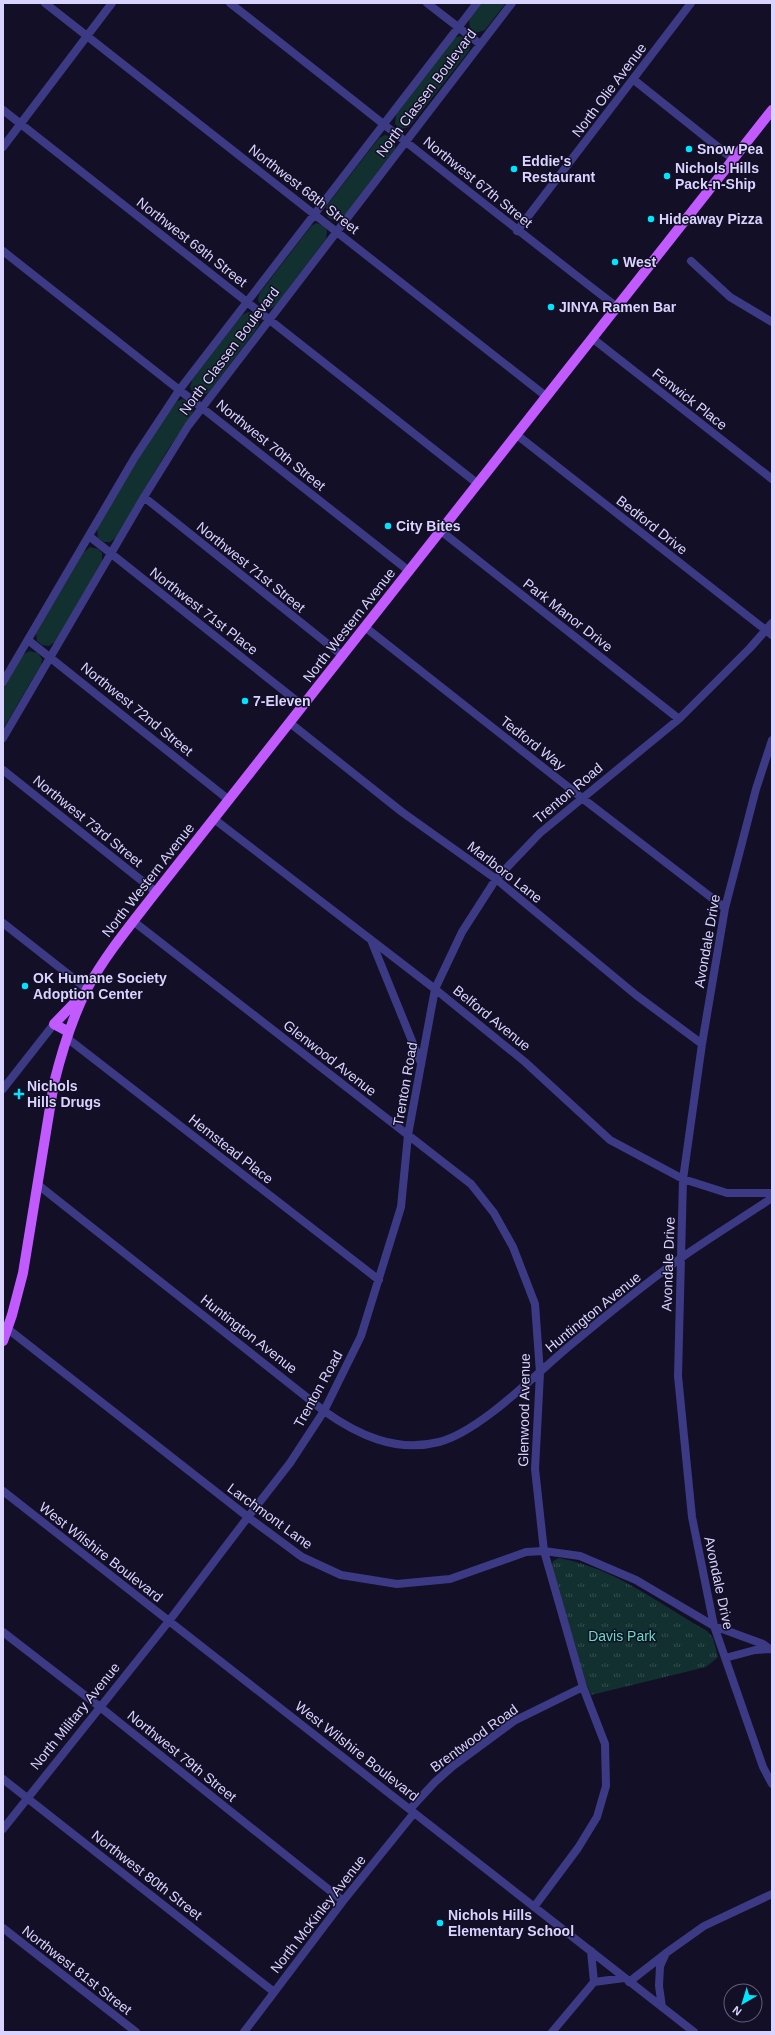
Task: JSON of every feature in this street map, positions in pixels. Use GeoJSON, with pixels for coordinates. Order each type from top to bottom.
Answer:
{"type":"FeatureCollection","features":[{"type":"Feature","properties":{"kind":"main road","name":"North Western Avenue"},"geometry":{"type":"LineString","coordinates":[[3,1341],[8,1329],[23,1273],[54,1083],[68,1035],[87,989],[133,921],[772,110]]}},
{"type":"Feature","properties":{"kind":"main road"},"geometry":{"type":"LineString","coordinates":[[68,1035],[54,1024],[87,989]]}},
{"type":"Feature","properties":{"kind":"street","name":"Northwest 68th Street"},"geometry":{"type":"LineString","coordinates":[[45,3],[547,397]]}},
{"type":"Feature","properties":{"kind":"street"},"geometry":{"type":"LineString","coordinates":[[3,147],[112,3]]}},
{"type":"Feature","properties":{"kind":"street","name":"Northwest 67th Street"},"geometry":{"type":"LineString","coordinates":[[230,3],[406,141],[517,231],[617,307]]}},
{"type":"Feature","properties":{"kind":"street"},"geometry":{"type":"LineString","coordinates":[[427,3],[480,44]]}},
{"type":"Feature","properties":{"kind":"street","name":"North Classen Boulevard"},"geometry":{"type":"LineString","coordinates":[[3,682],[138,452],[180,389],[477,3]]}},
{"type":"Feature","properties":{"kind":"street","name":"North Classen Boulevard"},"geometry":{"type":"LineString","coordinates":[[3,738],[144,497],[173,449],[202,407],[512,3]]}},
{"type":"Feature","properties":{"kind":"street","name":"North Olie Avenue"},"geometry":{"type":"LineString","coordinates":[[517,231],[634,80],[691,3]]}},
{"type":"Feature","properties":{"kind":"street"},"geometry":{"type":"LineString","coordinates":[[634,80],[733,159]]}},
{"type":"Feature","properties":{"kind":"street","name":"Northwest 69th Street"},"geometry":{"type":"LineString","coordinates":[[3,110],[478,484]]}},
{"type":"Feature","properties":{"kind":"street","name":"Northwest 70th Street"},"geometry":{"type":"LineString","coordinates":[[3,251],[168,382],[180,389],[409,572]]}},
{"type":"Feature","properties":{"kind":"street"},"geometry":{"type":"LineString","coordinates":[[691,261],[727,295],[772,322]]}},
{"type":"Feature","properties":{"kind":"street","name":"Fenwick Place"},"geometry":{"type":"LineString","coordinates":[[592,338],[772,479]]}},
{"type":"Feature","properties":{"kind":"street","name":"Bedford Drive"},"geometry":{"type":"LineString","coordinates":[[517,435],[769,632]]}},
{"type":"Feature","properties":{"kind":"street","name":"Northwest 71st Street"},"geometry":{"type":"LineString","coordinates":[[144,497],[343,656]]}},
{"type":"Feature","properties":{"kind":"street","name":"Park Manor Drive"},"geometry":{"type":"LineString","coordinates":[[441,531],[679,719]]}},
{"type":"Feature","properties":{"kind":"street","name":"Northwest 71st Place"},"geometry":{"type":"LineString","coordinates":[[89,536],[303,706]]}},
{"type":"Feature","properties":{"kind":"street","name":"Trenton Road"},"geometry":{"type":"LineString","coordinates":[[169,1621],[290,1463],[324,1411],[361,1336],[401,1207],[408,1136],[435,989],[462,932],[496,879],[540,833],[679,719],[769,632],[772,623]]}},
{"type":"Feature","properties":{"kind":"street","name":"Tedford Way"},"geometry":{"type":"LineString","coordinates":[[365,627],[582,798],[725,908]]}},
{"type":"Feature","properties":{"kind":"street","name":"Northwest 72nd Street"},"geometry":{"type":"LineString","coordinates":[[28,640],[229,800]]}},
{"type":"Feature","properties":{"kind":"street","name":"Marlboro Lane"},"geometry":{"type":"LineString","coordinates":[[290,723],[402,812],[496,879],[636,995],[702,1044]]}},
{"type":"Feature","properties":{"kind":"street","name":"Avondale Drive"},"geometry":{"type":"LineString","coordinates":[[772,740],[756,789],[725,908],[702,1044],[683,1179],[678,1376],[692,1517],[714,1626],[763,1767],[772,1784]]}},
{"type":"Feature","properties":{"kind":"street","name":"Northwest 73rd Street"},"geometry":{"type":"LineString","coordinates":[[3,770],[156,892]]}},
{"type":"Feature","properties":{"kind":"street","name":"Belford Avenue"},"geometry":{"type":"LineString","coordinates":[[214,818],[370,938],[526,1062],[610,1140],[683,1179],[727,1193],[772,1193]]}},
{"type":"Feature","properties":{"kind":"street","name":"Glenwood Avenue"},"geometry":{"type":"LineString","coordinates":[[133,921],[470,1184],[494,1213],[513,1247],[535,1304],[540,1373],[534,1470],[544,1552],[583,1687],[605,1744],[606,1786],[597,1817],[578,1848],[534,1907]]}},
{"type":"Feature","properties":{"kind":"street"},"geometry":{"type":"LineString","coordinates":[[3,923],[87,989]]}},
{"type":"Feature","properties":{"kind":"street"},"geometry":{"type":"LineString","coordinates":[[370,938],[421,1064]]}},
{"type":"Feature","properties":{"kind":"street"},"geometry":{"type":"LineString","coordinates":[[3,1089],[54,1024]]}},
{"type":"Feature","properties":{"kind":"street","name":"Hemstead Place"},"geometry":{"type":"LineString","coordinates":[[68,1035],[379,1280]]}},
{"type":"Feature","properties":{"kind":"street"},"geometry":{"type":"LineString","coordinates":[[3,1074],[10,1080]]}},
{"type":"Feature","properties":{"kind":"street","name":"Huntington Avenue"},"geometry":{"type":"LineString","coordinates":[[37,1184],[345,1426],[372,1439],[406,1446],[440,1442],[465,1430],[540,1373],[567,1348],[681,1258],[772,1198]]}},
{"type":"Feature","properties":{"kind":"street","name":"Larchmont Lane"},"geometry":{"type":"LineString","coordinates":[[8,1329],[248,1517],[309,1560],[341,1575],[397,1584],[450,1579],[526,1552],[544,1552],[580,1556],[636,1580],[714,1626],[763,1644],[771,1649]]}},
{"type":"Feature","properties":{"kind":"street","name":"West Wilshire Boulevard"},"geometry":{"type":"LineString","coordinates":[[3,1492],[694,2032]]}},
{"type":"Feature","properties":{"kind":"street","name":"North Military Avenue"},"geometry":{"type":"LineString","coordinates":[[3,1829],[26,1797],[169,1621]]}},
{"type":"Feature","properties":{"kind":"street","name":"Northwest 79th Street"},"geometry":{"type":"LineString","coordinates":[[3,1632],[100,1707],[343,1901]]}},
{"type":"Feature","properties":{"kind":"street"},"geometry":{"type":"LineString","coordinates":[[725,1658],[755,1650],[771,1649]]}},
{"type":"Feature","properties":{"kind":"street","name":"Brentwood Road"},"geometry":{"type":"LineString","coordinates":[[412,1811],[435,1782],[453,1766],[514,1721],[583,1687]]}},
{"type":"Feature","properties":{"kind":"street","name":"Northwest 80th Street"},"geometry":{"type":"LineString","coordinates":[[3,1779],[274,1992]]}},
{"type":"Feature","properties":{"kind":"street","name":"North McKinley Avenue"},"geometry":{"type":"LineString","coordinates":[[244,2032],[412,1811]]}},
{"type":"Feature","properties":{"kind":"street"},"geometry":{"type":"LineString","coordinates":[[594,1982],[627,1980],[704,1926],[772,1894]]}},
{"type":"Feature","properties":{"kind":"street","name":"Northwest 81st Street"},"geometry":{"type":"LineString","coordinates":[[3,1928],[136,2032]]}},
{"type":"Feature","properties":{"kind":"street"},"geometry":{"type":"LineString","coordinates":[[552,2032],[594,1982],[591,1951]]}},
{"type":"Feature","properties":{"kind":"street"},"geometry":{"type":"LineString","coordinates":[[662,2007],[659,1986],[660,1966],[666,1953]]}},
{"type":"Feature","properties":{"kind":"street"},"geometry":{"type":"LineString","coordinates":[[680,2022],[686,2032]]}},
{"type":"Feature","properties":{"kind":"green space"},"geometry":{"type":"Polygon","coordinates":[[[481,3],[506,3],[485,30],[476,33],[470,28],[469,19],[481,3]]]}},
{"type":"Feature","properties":{"kind":"green space"},"geometry":{"type":"Polygon","coordinates":[[[460,36],[468,39],[470,47],[469,51],[409,127],[401,129],[395,124],[396,115],[454,38],[460,36]]]}},
{"type":"Feature","properties":{"kind":"green space"},"geometry":{"type":"Polygon","coordinates":[[[385,135],[393,140],[395,149],[343,218],[335,221],[328,218],[325,211],[327,205],[379,138],[385,135]]]}},
{"type":"Feature","properties":{"kind":"green space"},"geometry":{"type":"Polygon","coordinates":[[[316,223],[322,225],[327,230],[326,239],[275,306],[270,309],[264,308],[258,301],[259,294],[311,226],[316,223]]]}},
{"type":"Feature","properties":{"kind":"green space"},"geometry":{"type":"Polygon","coordinates":[[[248,312],[254,313],[258,316],[258,327],[208,393],[199,396],[193,393],[190,387],[192,380],[242,315],[248,312]]]}},
{"type":"Feature","properties":{"kind":"green space"},"geometry":{"type":"Polygon","coordinates":[[[183,399],[192,405],[193,412],[191,416],[167,451],[116,538],[110,542],[104,542],[98,538],[97,528],[145,447],[177,401],[183,399]]]}},
{"type":"Feature","properties":{"kind":"green space"},"geometry":{"type":"Polygon","coordinates":[[[90,547],[98,549],[102,553],[102,561],[55,642],[49,646],[42,645],[37,641],[36,633],[84,552],[90,547]]]}},
{"type":"Feature","properties":{"kind":"green space"},"geometry":{"type":"Polygon","coordinates":[[[29,651],[38,653],[42,659],[41,665],[3,729],[3,689],[23,655],[29,651]]]}},
{"type":"Feature","properties":{"kind":"green space","name":"Davis Park"},"geometry":{"type":"Polygon","coordinates":[[[559,1558],[579,1563],[618,1578],[707,1631],[713,1638],[718,1657],[706,1667],[591,1695],[584,1678],[551,1567],[553,1561],[559,1558]]]}},
{"type":"Feature","properties":{"kind":"place","name":"Snow Pea"},"geometry":{"type":"Point","coordinates":[689,149]}},
{"type":"Feature","properties":{"kind":"place","name":"Eddie's Restaurant"},"geometry":{"type":"Point","coordinates":[514,169]}},
{"type":"Feature","properties":{"kind":"place","name":"Nichols Hills Pack-n-Ship"},"geometry":{"type":"Point","coordinates":[667,176]}},
{"type":"Feature","properties":{"kind":"place","name":"Hideaway Pizza"},"geometry":{"type":"Point","coordinates":[651,219]}},
{"type":"Feature","properties":{"kind":"place","name":"West"},"geometry":{"type":"Point","coordinates":[615,262]}},
{"type":"Feature","properties":{"kind":"place","name":"JINYA Ramen Bar"},"geometry":{"type":"Point","coordinates":[551,307]}},
{"type":"Feature","properties":{"kind":"place","name":"City Bites"},"geometry":{"type":"Point","coordinates":[388,526]}},
{"type":"Feature","properties":{"kind":"place","name":"7-Eleven"},"geometry":{"type":"Point","coordinates":[245,701]}},
{"type":"Feature","properties":{"kind":"place","name":"OK Humane Society Adoption Center"},"geometry":{"type":"Point","coordinates":[25,986]}},
{"type":"Feature","properties":{"kind":"place","name":"Nichols Hills Drugs"},"geometry":{"type":"Point","coordinates":[19,1094]}},
{"type":"Feature","properties":{"kind":"place","name":"Nichols Hills Elementary School"},"geometry":{"type":"Point","coordinates":[440,1923]}}]}
